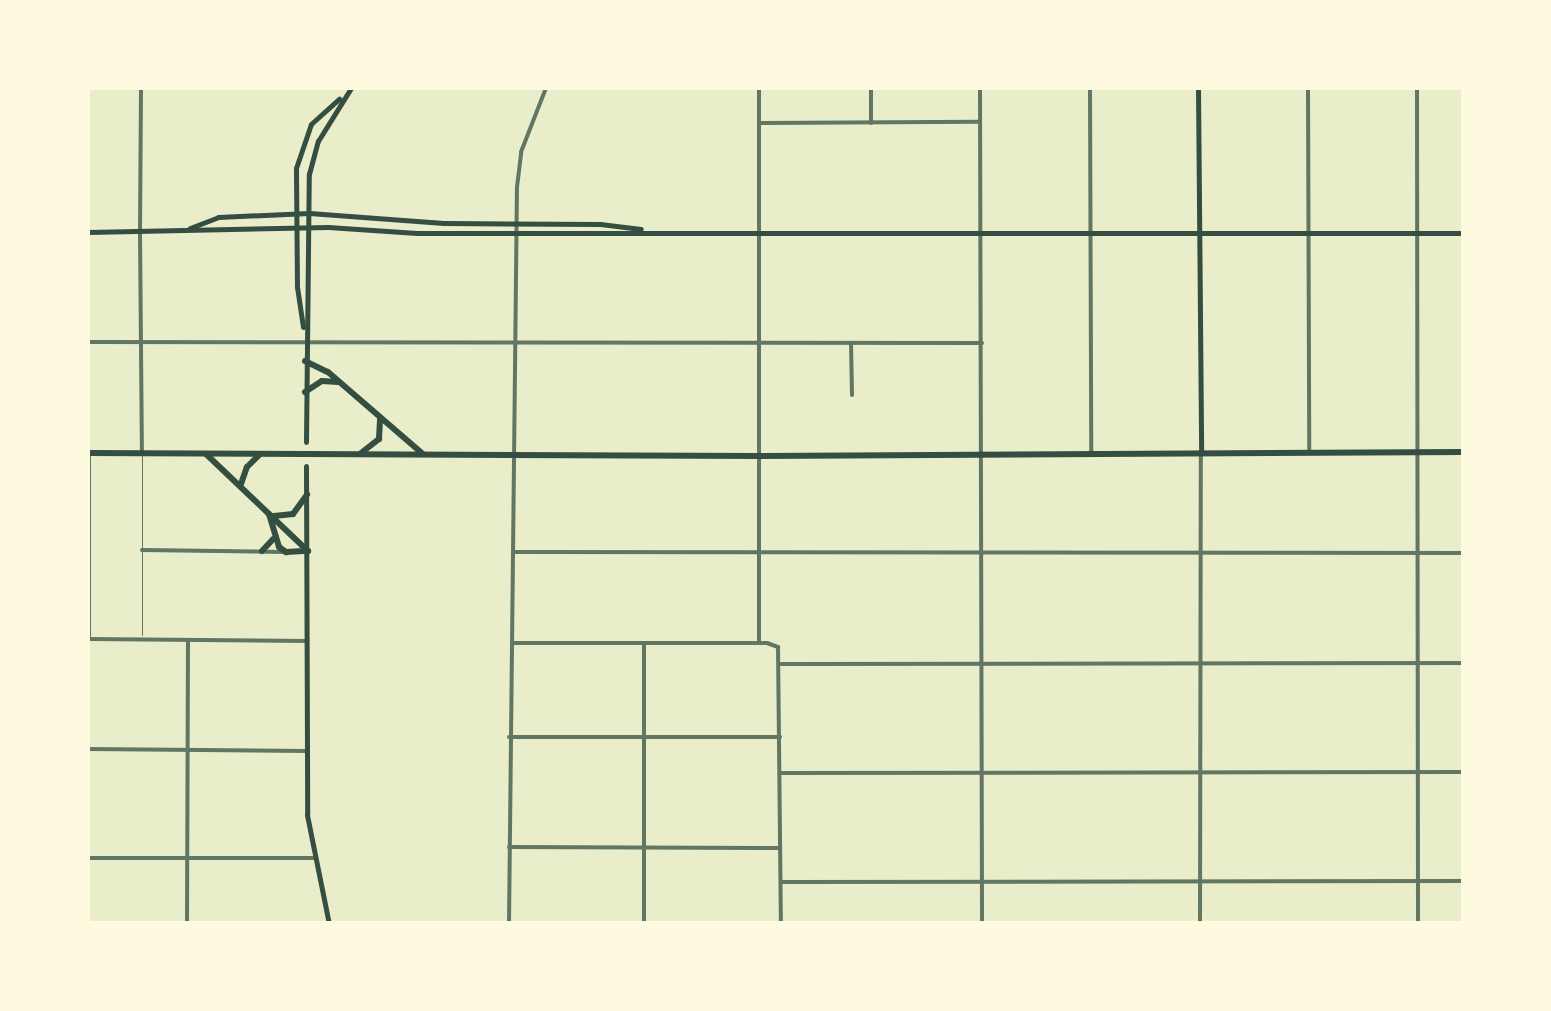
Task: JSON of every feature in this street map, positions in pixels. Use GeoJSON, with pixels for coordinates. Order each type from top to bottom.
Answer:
{"type":"FeatureCollection","features":[{"type":"Feature","properties":{"kind":"highway"},"geometry":{"type":"LineString","coordinates":[[305,361],[317,364],[344,384],[424,454]]}},
{"type":"Feature","properties":{"kind":"highway"},"geometry":{"type":"LineString","coordinates":[[305,392],[322,381],[344,384]]}},
{"type":"Feature","properties":{"kind":"highway"},"geometry":{"type":"LineString","coordinates":[[359,454],[380,436],[377,414]]}},
{"type":"Feature","properties":{"kind":"highway"},"geometry":{"type":"LineString","coordinates":[[88,453],[759,456],[1464,452]]}},
{"type":"Feature","properties":{"kind":"highway"},"geometry":{"type":"LineString","coordinates":[[205,454],[308,551]]}},
{"type":"Feature","properties":{"kind":"highway"},"geometry":{"type":"LineString","coordinates":[[240,484],[247,467],[260,454]]}},
{"type":"Feature","properties":{"kind":"highway"},"geometry":{"type":"LineString","coordinates":[[269,513],[290,516],[307,495]]}},
{"type":"Feature","properties":{"kind":"highway"},"geometry":{"type":"LineString","coordinates":[[269,513],[274,538],[286,552],[308,551]]}},
{"type":"Feature","properties":{"kind":"highway"},"geometry":{"type":"LineString","coordinates":[[262,551],[274,538]]}},
{"type":"Feature","properties":{"kind":"main road"},"geometry":{"type":"LineString","coordinates":[[306,442],[305,342],[314,152],[350,88]]}},
{"type":"Feature","properties":{"kind":"main road"},"geometry":{"type":"LineString","coordinates":[[1198,88],[1201,454]]}},
{"type":"Feature","properties":{"kind":"main road"},"geometry":{"type":"LineString","coordinates":[[305,342],[297,286],[296,168],[303,141],[316,117],[342,98]]}},
{"type":"Feature","properties":{"kind":"main road"},"geometry":{"type":"LineString","coordinates":[[187,229],[218,217],[309,212],[517,227],[660,232],[1464,232]]}},
{"type":"Feature","properties":{"kind":"main road"},"geometry":{"type":"LineString","coordinates":[[88,232],[309,226],[417,234],[517,227]]}},
{"type":"Feature","properties":{"kind":"main road"},"geometry":{"type":"LineString","coordinates":[[306,466],[307,815],[329,924]]}},
{"type":"Feature","properties":{"kind":"street"},"geometry":{"type":"LineString","coordinates":[[141,88],[142,453]]}},
{"type":"Feature","properties":{"kind":"street"},"geometry":{"type":"LineString","coordinates":[[509,924],[517,227],[522,152],[546,88]]}},
{"type":"Feature","properties":{"kind":"street"},"geometry":{"type":"LineString","coordinates":[[759,88],[759,643]]}},
{"type":"Feature","properties":{"kind":"street"},"geometry":{"type":"LineString","coordinates":[[871,88],[872,122]]}},
{"type":"Feature","properties":{"kind":"street"},"geometry":{"type":"LineString","coordinates":[[980,88],[982,924]]}},
{"type":"Feature","properties":{"kind":"street"},"geometry":{"type":"LineString","coordinates":[[1090,88],[1090,454]]}},
{"type":"Feature","properties":{"kind":"street"},"geometry":{"type":"LineString","coordinates":[[1308,88],[1309,453]]}},
{"type":"Feature","properties":{"kind":"street"},"geometry":{"type":"LineString","coordinates":[[1416,88],[1418,924]]}},
{"type":"Feature","properties":{"kind":"street"},"geometry":{"type":"LineString","coordinates":[[759,124],[980,122]]}},
{"type":"Feature","properties":{"kind":"street"},"geometry":{"type":"LineString","coordinates":[[88,342],[982,342]]}},
{"type":"Feature","properties":{"kind":"street"},"geometry":{"type":"LineString","coordinates":[[852,343],[852,395]]}},
{"type":"Feature","properties":{"kind":"street"},"geometry":{"type":"LineString","coordinates":[[88,453],[88,639],[308,641]]}},
{"type":"Feature","properties":{"kind":"street"},"geometry":{"type":"LineString","coordinates":[[1200,924],[1201,454]]}},
{"type":"Feature","properties":{"kind":"street"},"geometry":{"type":"LineString","coordinates":[[142,550],[286,552]]}},
{"type":"Feature","properties":{"kind":"street"},"geometry":{"type":"LineString","coordinates":[[514,552],[1464,553]]}},
{"type":"Feature","properties":{"kind":"street"},"geometry":{"type":"LineString","coordinates":[[187,924],[188,640]]}},
{"type":"Feature","properties":{"kind":"street"},"geometry":{"type":"LineString","coordinates":[[512,643],[776,646],[780,664],[781,924]]}},
{"type":"Feature","properties":{"kind":"street"},"geometry":{"type":"LineString","coordinates":[[644,643],[644,924]]}},
{"type":"Feature","properties":{"kind":"street"},"geometry":{"type":"LineString","coordinates":[[780,664],[1464,662]]}},
{"type":"Feature","properties":{"kind":"street"},"geometry":{"type":"LineString","coordinates":[[509,737],[781,737]]}},
{"type":"Feature","properties":{"kind":"street"},"geometry":{"type":"LineString","coordinates":[[88,750],[306,751]]}},
{"type":"Feature","properties":{"kind":"street"},"geometry":{"type":"LineString","coordinates":[[781,773],[1464,772]]}},
{"type":"Feature","properties":{"kind":"street"},"geometry":{"type":"LineString","coordinates":[[509,847],[781,848]]}},
{"type":"Feature","properties":{"kind":"street"},"geometry":{"type":"LineString","coordinates":[[88,858],[314,858]]}},
{"type":"Feature","properties":{"kind":"street"},"geometry":{"type":"LineString","coordinates":[[781,882],[1464,881]]}},
{"type":"Feature","properties":{"kind":"lane"},"geometry":{"type":"LineString","coordinates":[[142,453],[142,640]]}}]}
